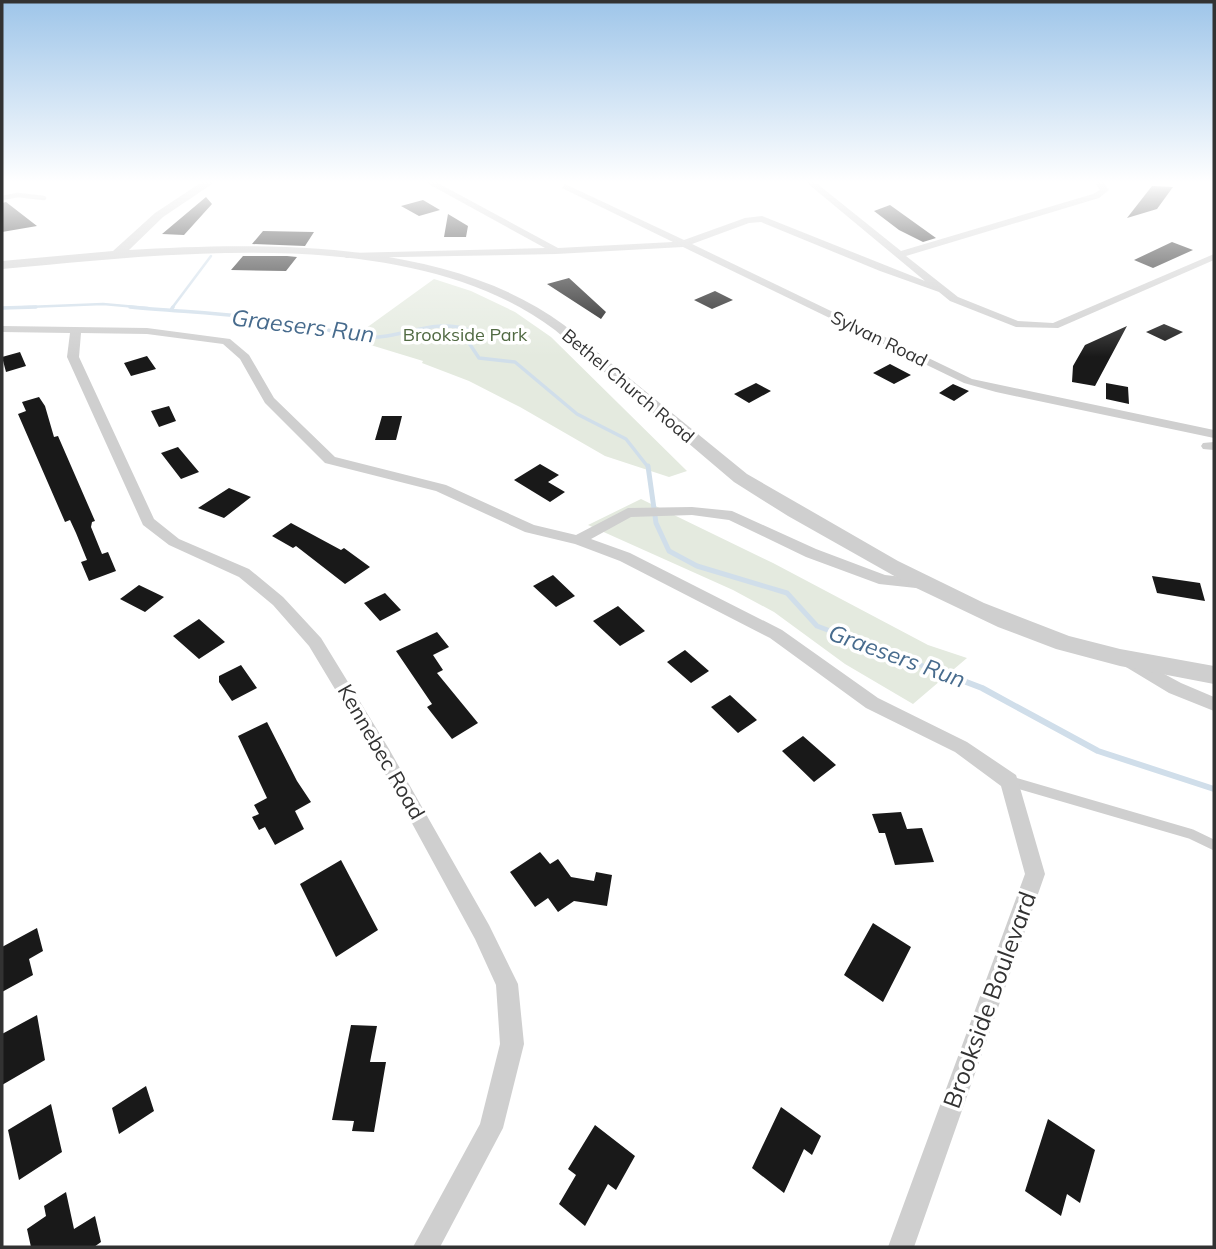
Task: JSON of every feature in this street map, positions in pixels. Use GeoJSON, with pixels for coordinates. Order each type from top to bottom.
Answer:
{"type":"FeatureCollection","features":[{"type":"Feature","properties":{"kind":"street"},"geometry":{"type":"LineString","coordinates":[[118,253],[132,240]]}},
{"type":"Feature","properties":{"kind":"street"},"geometry":{"type":"LineString","coordinates":[[536,240],[556,251]]}},
{"type":"Feature","properties":{"kind":"street","name":"Sylvan Road"},"geometry":{"type":"LineString","coordinates":[[675,240],[937,368],[979,385],[1214,434]]}},
{"type":"Feature","properties":{"kind":"street"},"geometry":{"type":"LineString","coordinates":[[349,256],[556,251],[683,244],[693,240]]}},
{"type":"Feature","properties":{"kind":"street"},"geometry":{"type":"LineString","coordinates":[[814,240],[940,289]]}},
{"type":"Feature","properties":{"kind":"street"},"geometry":{"type":"LineString","coordinates":[[881,240],[954,299],[1016,324],[1054,326],[1214,257]]}},
{"type":"Feature","properties":{"kind":"street"},"geometry":{"type":"LineString","coordinates":[[883,269],[903,258],[958,240]]}},
{"type":"Feature","properties":{"kind":"street","name":"Bethel Church Road"},"geometry":{"type":"LineString","coordinates":[[2,265],[118,253],[241,251],[349,256],[445,275],[502,293],[526,304],[568,333],[733,472],[786,507],[925,584],[1000,619],[1065,643],[1124,659],[1214,675]]}},
{"type":"Feature","properties":{"kind":"street"},"geometry":{"type":"LineString","coordinates":[[2,329],[147,331],[226,341],[245,357],[269,400],[330,460],[441,488],[530,529],[578,540],[625,557],[776,634],[872,703],[961,747],[1009,781]]}},
{"type":"Feature","properties":{"kind":"street","name":"Kennebec Road"},"geometry":{"type":"LineString","coordinates":[[76,329],[74,357],[148,522],[174,542],[244,573],[278,601],[316,642],[383,754],[482,932],[507,984],[512,1044],[491,1128],[426,1247]]}},
{"type":"Feature","properties":{"kind":"street"},"geometry":{"type":"LineString","coordinates":[[578,540],[628,513],[653,510],[692,511],[732,516],[811,552],[884,580],[925,584]]}},
{"type":"Feature","properties":{"kind":"street"},"geometry":{"type":"LineString","coordinates":[[1124,659],[1175,688],[1214,704]]}},
{"type":"Feature","properties":{"kind":"street","name":"Brookside Boulevard"},"geometry":{"type":"LineString","coordinates":[[901,1247],[1035,874],[1009,781]]}},
{"type":"Feature","properties":{"kind":"lane"},"geometry":{"type":"LineString","coordinates":[[1009,781],[1191,834],[1214,845]]}},
{"type":"Feature","properties":{"kind":"green space","name":"Brookside Park"},"geometry":{"type":"Polygon","coordinates":[[[434,279],[471,291],[515,312],[551,337],[687,471],[669,477],[605,456],[469,381],[422,363],[423,361],[351,339],[434,279]]]}},
{"type":"Feature","properties":{"kind":"green space"},"geometry":{"type":"Polygon","coordinates":[[[641,499],[773,563],[928,645],[967,658],[913,704],[845,664],[774,612],[733,590],[588,525],[641,499]]]}},
{"type":"Feature","properties":{"kind":"building"},"geometry":{"type":"Polygon","coordinates":[[[255,240],[309,240],[305,246],[252,244],[255,240]]]}},
{"type":"Feature","properties":{"kind":"building"},"geometry":{"type":"Polygon","coordinates":[[[1172,242],[1193,250],[1153,268],[1134,260],[1172,242]]]}},
{"type":"Feature","properties":{"kind":"building"},"geometry":{"type":"Polygon","coordinates":[[[243,256],[297,257],[286,271],[231,270],[243,256]]]}},
{"type":"Feature","properties":{"kind":"building"},"geometry":{"type":"Polygon","coordinates":[[[569,278],[606,312],[601,319],[547,284],[569,278]]]}},
{"type":"Feature","properties":{"kind":"building"},"geometry":{"type":"Polygon","coordinates":[[[715,291],[733,300],[712,309],[694,300],[715,291]]]}},
{"type":"Feature","properties":{"kind":"building"},"geometry":{"type":"Polygon","coordinates":[[[1164,324],[1183,332],[1165,341],[1146,332],[1164,324]]]}},
{"type":"Feature","properties":{"kind":"building"},"geometry":{"type":"Polygon","coordinates":[[[1127,326],[1095,386],[1072,382],[1073,366],[1085,345],[1127,326]]]}},
{"type":"Feature","properties":{"kind":"building"},"geometry":{"type":"Polygon","coordinates":[[[20,352],[26,366],[6,372],[2,357],[20,352]]]}},
{"type":"Feature","properties":{"kind":"building"},"geometry":{"type":"Polygon","coordinates":[[[147,356],[156,369],[131,376],[124,363],[147,356]]]}},
{"type":"Feature","properties":{"kind":"building"},"geometry":{"type":"Polygon","coordinates":[[[890,364],[911,375],[894,384],[873,373],[890,364]]]}},
{"type":"Feature","properties":{"kind":"building"},"geometry":{"type":"Polygon","coordinates":[[[756,383],[771,391],[749,403],[734,394],[756,383]]]}},
{"type":"Feature","properties":{"kind":"building"},"geometry":{"type":"Polygon","coordinates":[[[1106,383],[1128,387],[1129,404],[1106,399],[1106,383]]]}},
{"type":"Feature","properties":{"kind":"building"},"geometry":{"type":"Polygon","coordinates":[[[953,384],[969,391],[954,401],[939,393],[953,384]]]}},
{"type":"Feature","properties":{"kind":"building"},"geometry":{"type":"Polygon","coordinates":[[[39,397],[45,406],[54,437],[58,436],[95,521],[91,527],[102,554],[108,552],[116,571],[89,581],[81,562],[87,560],[76,533],[70,520],[65,522],[18,414],[26,411],[22,402],[39,397]]]}},
{"type":"Feature","properties":{"kind":"building"},"geometry":{"type":"Polygon","coordinates":[[[169,406],[176,421],[159,427],[151,411],[169,406]]]}},
{"type":"Feature","properties":{"kind":"building"},"geometry":{"type":"Polygon","coordinates":[[[382,416],[402,416],[396,440],[375,440],[382,416]]]}},
{"type":"Feature","properties":{"kind":"building"},"geometry":{"type":"Polygon","coordinates":[[[178,447],[199,472],[181,479],[161,453],[178,447]]]}},
{"type":"Feature","properties":{"kind":"building"},"geometry":{"type":"Polygon","coordinates":[[[540,464],[559,475],[548,482],[565,492],[550,502],[514,480],[540,464]]]}},
{"type":"Feature","properties":{"kind":"building"},"geometry":{"type":"Polygon","coordinates":[[[229,488],[251,497],[224,518],[198,508],[229,488]]]}},
{"type":"Feature","properties":{"kind":"building"},"geometry":{"type":"Polygon","coordinates":[[[291,523],[341,550],[344,548],[370,567],[345,584],[296,546],[293,548],[272,536],[291,523]]]}},
{"type":"Feature","properties":{"kind":"building"},"geometry":{"type":"Polygon","coordinates":[[[553,575],[575,596],[556,607],[533,586],[553,575]]]}},
{"type":"Feature","properties":{"kind":"building"},"geometry":{"type":"Polygon","coordinates":[[[1152,576],[1200,583],[1205,601],[1157,593],[1152,576]]]}},
{"type":"Feature","properties":{"kind":"building"},"geometry":{"type":"Polygon","coordinates":[[[139,585],[164,597],[145,612],[120,599],[139,585]]]}},
{"type":"Feature","properties":{"kind":"building"},"geometry":{"type":"Polygon","coordinates":[[[385,593],[401,610],[380,621],[364,603],[385,593]]]}},
{"type":"Feature","properties":{"kind":"building"},"geometry":{"type":"Polygon","coordinates":[[[618,606],[645,631],[620,646],[593,621],[618,606]]]}},
{"type":"Feature","properties":{"kind":"building"},"geometry":{"type":"Polygon","coordinates":[[[199,619],[225,642],[199,659],[173,636],[199,619]]]}},
{"type":"Feature","properties":{"kind":"building"},"geometry":{"type":"Polygon","coordinates":[[[437,632],[449,647],[433,655],[443,670],[437,673],[478,723],[452,739],[427,707],[432,704],[396,651],[437,632]]]}},
{"type":"Feature","properties":{"kind":"building"},"geometry":{"type":"Polygon","coordinates":[[[685,650],[709,671],[691,683],[667,662],[685,650]]]}},
{"type":"Feature","properties":{"kind":"building"},"geometry":{"type":"Polygon","coordinates":[[[241,665],[257,688],[232,701],[219,682],[219,676],[241,665]]]}},
{"type":"Feature","properties":{"kind":"building"},"geometry":{"type":"Polygon","coordinates":[[[730,695],[757,720],[738,733],[711,707],[730,695]]]}},
{"type":"Feature","properties":{"kind":"building"},"geometry":{"type":"Polygon","coordinates":[[[267,722],[297,781],[311,802],[295,811],[304,829],[275,845],[265,827],[259,830],[252,817],[259,814],[254,805],[267,798],[238,736],[267,722]]]}},
{"type":"Feature","properties":{"kind":"building"},"geometry":{"type":"Polygon","coordinates":[[[803,736],[836,765],[814,782],[782,751],[803,736]]]}},
{"type":"Feature","properties":{"kind":"building"},"geometry":{"type":"Polygon","coordinates":[[[901,812],[907,829],[922,828],[934,862],[895,865],[885,833],[879,833],[872,814],[901,812]]]}},
{"type":"Feature","properties":{"kind":"building"},"geometry":{"type":"Polygon","coordinates":[[[540,852],[550,864],[558,859],[571,877],[594,881],[596,872],[612,875],[607,906],[574,901],[558,912],[548,898],[535,907],[510,872],[540,852]]]}},
{"type":"Feature","properties":{"kind":"building"},"geometry":{"type":"Polygon","coordinates":[[[341,860],[378,930],[336,957],[300,884],[341,860]]]}},
{"type":"Feature","properties":{"kind":"building"},"geometry":{"type":"Polygon","coordinates":[[[873,923],[911,947],[883,1002],[844,975],[873,923]]]}},
{"type":"Feature","properties":{"kind":"building"},"geometry":{"type":"Polygon","coordinates":[[[37,928],[43,951],[29,959],[33,975],[2,992],[2,947],[37,928]]]}},
{"type":"Feature","properties":{"kind":"building"},"geometry":{"type":"Polygon","coordinates":[[[37,1015],[45,1060],[2,1085],[2,1034],[37,1015]]]}},
{"type":"Feature","properties":{"kind":"building"},"geometry":{"type":"Polygon","coordinates":[[[351,1025],[377,1026],[370,1062],[386,1062],[374,1132],[352,1131],[354,1121],[332,1120],[351,1025]]]}},
{"type":"Feature","properties":{"kind":"building"},"geometry":{"type":"Polygon","coordinates":[[[146,1086],[154,1111],[119,1134],[112,1108],[146,1086]]]}},
{"type":"Feature","properties":{"kind":"building"},"geometry":{"type":"Polygon","coordinates":[[[51,1104],[62,1152],[19,1180],[8,1130],[51,1104]]]}},
{"type":"Feature","properties":{"kind":"building"},"geometry":{"type":"Polygon","coordinates":[[[781,1107],[821,1136],[812,1155],[804,1149],[784,1193],[752,1168],[781,1107]]]}},
{"type":"Feature","properties":{"kind":"building"},"geometry":{"type":"Polygon","coordinates":[[[1048,1119],[1095,1150],[1080,1203],[1067,1194],[1061,1216],[1025,1191],[1048,1119]]]}},
{"type":"Feature","properties":{"kind":"building"},"geometry":{"type":"Polygon","coordinates":[[[595,1125],[635,1156],[616,1190],[608,1184],[585,1226],[559,1204],[576,1175],[568,1169],[595,1125]]]}},
{"type":"Feature","properties":{"kind":"building"},"geometry":{"type":"Polygon","coordinates":[[[66,1192],[74,1229],[95,1216],[101,1242],[94,1247],[31,1247],[27,1229],[46,1216],[44,1206],[66,1192]]]}},
{"type":"Feature","properties":{"kind":"waterway"},"geometry":{"type":"LineString","coordinates":[[172,308],[211,256]]}},
{"type":"Feature","properties":{"kind":"waterway","name":"Graesers Run"},"geometry":{"type":"LineString","coordinates":[[36,307],[2,308],[103,304],[148,308]]}},
{"type":"Feature","properties":{"kind":"waterway","name":"Graesers Run"},"geometry":{"type":"LineString","coordinates":[[130,307],[270,319],[364,337],[442,326],[469,330],[463,334],[479,358],[515,362],[577,414],[626,439],[648,467]]}},
{"type":"Feature","properties":{"kind":"waterway","name":"Graesers Run"},"geometry":{"type":"LineString","coordinates":[[648,466],[656,523],[669,551],[697,566],[787,593],[817,626],[931,669]]}},
{"type":"Feature","properties":{"kind":"waterway","name":"Graesers Run"},"geometry":{"type":"LineString","coordinates":[[927,667],[982,688],[1098,751],[1214,789]]}}]}
